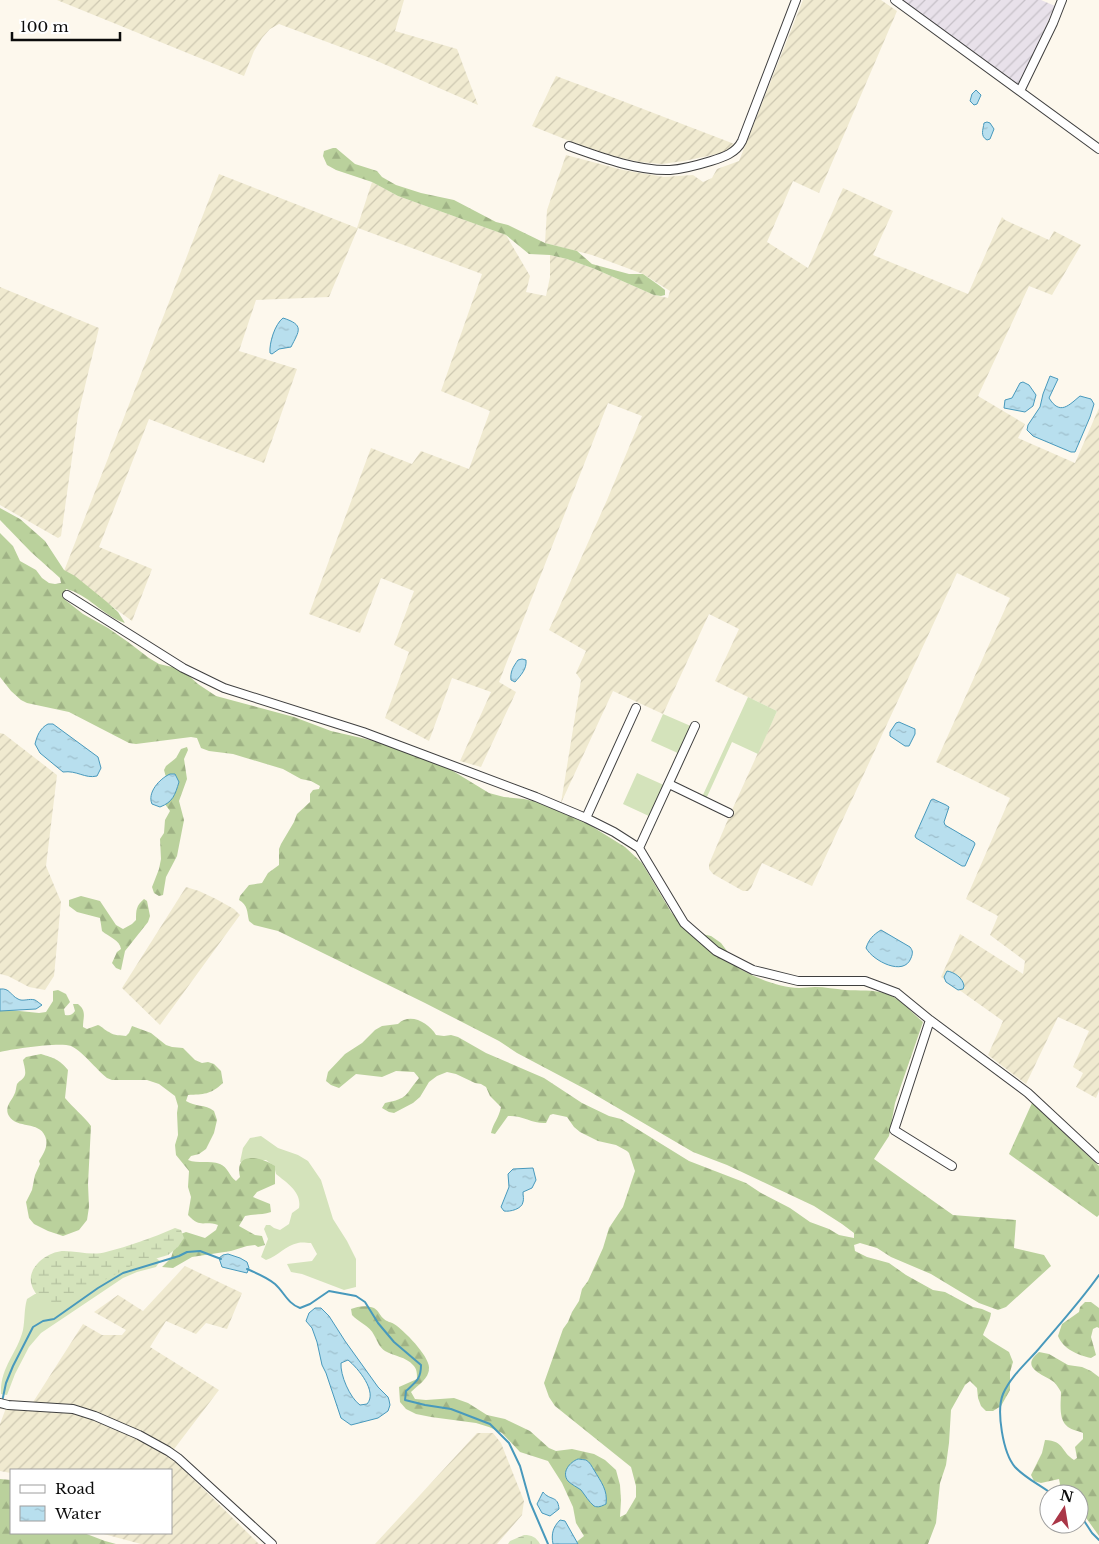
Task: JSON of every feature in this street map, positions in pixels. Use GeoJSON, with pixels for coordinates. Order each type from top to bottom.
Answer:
{"type":"FeatureCollection","features":[{"type":"Feature","properties":{"kind":"street"},"geometry":{"type":"LineString","coordinates":[[569,146],[633,166],[668,170],[691,167],[732,153],[738,149],[742,141],[796,0]]}},
{"type":"Feature","properties":{"kind":"street"},"geometry":{"type":"LineString","coordinates":[[895,0],[1099,149]]}},
{"type":"Feature","properties":{"kind":"street"},"geometry":{"type":"LineString","coordinates":[[1020,91],[1049,32],[1062,0]]}},
{"type":"Feature","properties":{"kind":"street"},"geometry":{"type":"LineString","coordinates":[[67,595],[183,668],[224,688],[363,732],[586,818],[614,832],[639,848],[684,923],[716,951],[754,970],[798,981],[865,981],[897,993],[1028,1093],[1099,1159]]}},
{"type":"Feature","properties":{"kind":"street"},"geometry":{"type":"LineString","coordinates":[[586,818],[636,708]]}},
{"type":"Feature","properties":{"kind":"street"},"geometry":{"type":"LineString","coordinates":[[639,848],[696,726]]}},
{"type":"Feature","properties":{"kind":"street"},"geometry":{"type":"LineString","coordinates":[[668,784],[729,813]]}},
{"type":"Feature","properties":{"kind":"street"},"geometry":{"type":"LineString","coordinates":[[930,1020],[894,1130],[952,1166]]}},
{"type":"Feature","properties":{"kind":"street"},"geometry":{"type":"LineString","coordinates":[[0,1403],[73,1409],[95,1416],[145,1438],[168,1450],[178,1458],[272,1544]]}},
{"type":"Feature","properties":{"kind":"shaded area"},"geometry":{"type":"Polygon","coordinates":[[[57,0],[404,0],[395,31],[457,49],[478,105],[370,58],[279,24],[270,29],[262,38],[254,51],[244,76],[57,0]]]}},
{"type":"Feature","properties":{"kind":"shaded area"},"geometry":{"type":"Polygon","coordinates":[[[803,0],[881,0],[897,11],[819,193],[793,181],[767,242],[808,268],[843,188],[893,211],[873,255],[968,294],[1002,217],[1049,240],[1054,231],[1081,245],[1052,295],[1029,286],[978,396],[1025,424],[1018,438],[1075,463],[1099,408],[1099,1091],[1096,1098],[1076,1087],[1083,1073],[1073,1067],[1089,1031],[1058,1017],[1026,1084],[988,1055],[1003,1021],[941,977],[960,934],[1023,974],[1025,961],[990,935],[998,916],[966,899],[1010,798],[936,762],[1010,598],[957,573],[812,886],[762,863],[751,888],[748,891],[743,891],[713,874],[709,869],[709,864],[732,810],[777,711],[715,681],[739,629],[709,614],[663,714],[613,691],[561,803],[581,680],[576,673],[586,651],[549,630],[642,416],[608,403],[499,682],[516,692],[481,767],[460,761],[491,692],[452,678],[429,741],[385,718],[409,652],[394,645],[414,591],[381,578],[360,633],[309,614],[371,448],[412,464],[421,451],[469,469],[490,411],[441,391],[482,274],[358,228],[329,297],[256,300],[239,351],[297,369],[264,463],[149,419],[99,547],[152,569],[132,621],[64,571],[219,174],[357,228],[372,182],[398,196],[506,235],[530,276],[526,292],[546,296],[550,277],[550,255],[595,269],[654,295],[668,298],[670,291],[643,274],[592,255],[545,243],[547,210],[566,155],[623,170],[664,177],[693,175],[703,182],[712,178],[717,169],[739,161],[803,0]]]}},
{"type":"Feature","properties":{"kind":"shaded area"},"geometry":{"type":"Polygon","coordinates":[[[902,0],[1041,0],[1055,6],[1019,86],[902,0]]]}},
{"type":"Feature","properties":{"kind":"shaded area"},"geometry":{"type":"Polygon","coordinates":[[[556,76],[737,145],[722,153],[662,164],[640,162],[587,148],[532,126],[556,76]]]}},
{"type":"Feature","properties":{"kind":"shaded area"},"geometry":{"type":"Polygon","coordinates":[[[0,287],[99,328],[78,415],[61,536],[58,538],[0,505],[0,287]]]}},
{"type":"Feature","properties":{"kind":"shaded area"},"geometry":{"type":"Polygon","coordinates":[[[0,733],[4,734],[57,775],[46,866],[61,902],[54,976],[45,990],[29,987],[0,974],[0,733]]]}},
{"type":"Feature","properties":{"kind":"shaded area"},"geometry":{"type":"Polygon","coordinates":[[[186,887],[216,899],[234,909],[240,915],[160,1025],[122,988],[186,887]]]}},
{"type":"Feature","properties":{"kind":"shaded area"},"geometry":{"type":"Polygon","coordinates":[[[185,1266],[242,1293],[227,1329],[206,1323],[196,1334],[166,1321],[150,1347],[219,1390],[168,1457],[173,1459],[259,1544],[141,1544],[104,1534],[172,1534],[172,1469],[10,1469],[10,1473],[0,1471],[0,1424],[6,1408],[28,1410],[83,1324],[102,1335],[122,1335],[126,1330],[94,1312],[118,1295],[143,1311],[185,1266]]]}},
{"type":"Feature","properties":{"kind":"shaded area"},"geometry":{"type":"Polygon","coordinates":[[[477,1433],[493,1433],[501,1443],[524,1501],[522,1515],[497,1544],[375,1544],[477,1433]]]}},
{"type":"Feature","properties":{"kind":"green space"},"geometry":{"type":"Polygon","coordinates":[[[336,148],[355,164],[377,171],[382,177],[396,185],[454,200],[496,222],[508,225],[545,243],[577,251],[592,264],[629,274],[643,274],[665,290],[665,295],[654,295],[567,259],[550,255],[529,254],[506,235],[398,196],[372,182],[336,170],[327,165],[323,156],[324,151],[336,148]]]}},
{"type":"Feature","properties":{"kind":"green space"},"geometry":{"type":"Polygon","coordinates":[[[0,508],[20,519],[45,541],[64,570],[75,576],[107,602],[118,612],[125,623],[117,620],[81,595],[66,589],[64,599],[149,658],[159,664],[172,667],[188,675],[216,696],[294,717],[331,731],[379,742],[448,768],[489,793],[537,802],[588,824],[625,847],[642,863],[671,912],[688,931],[711,936],[721,943],[727,951],[726,959],[733,965],[760,979],[790,987],[819,987],[882,992],[897,999],[923,1022],[895,1103],[889,1136],[874,1159],[953,1215],[1016,1220],[1014,1248],[1044,1255],[1051,1266],[1006,1307],[998,1310],[979,1303],[931,1274],[891,1257],[877,1248],[860,1243],[854,1245],[855,1251],[867,1257],[889,1263],[933,1290],[945,1292],[973,1307],[991,1313],[983,1335],[1009,1352],[1013,1362],[1010,1372],[1010,1390],[1001,1406],[993,1411],[986,1411],[981,1406],[977,1388],[970,1381],[965,1385],[951,1410],[946,1465],[940,1483],[936,1523],[928,1544],[574,1544],[584,1536],[576,1523],[573,1507],[562,1483],[548,1461],[520,1452],[502,1433],[489,1427],[476,1423],[416,1414],[406,1409],[400,1402],[399,1387],[417,1379],[415,1368],[407,1360],[388,1353],[383,1349],[370,1329],[352,1315],[351,1309],[362,1306],[374,1308],[385,1320],[404,1332],[421,1351],[428,1363],[429,1372],[425,1379],[411,1392],[415,1399],[454,1398],[468,1403],[487,1415],[505,1419],[530,1431],[549,1448],[556,1451],[572,1449],[594,1454],[605,1460],[616,1470],[620,1485],[620,1517],[626,1514],[636,1497],[636,1486],[631,1467],[555,1406],[549,1397],[544,1383],[563,1329],[579,1301],[582,1289],[588,1281],[603,1248],[609,1228],[623,1207],[635,1171],[629,1153],[616,1145],[598,1141],[580,1132],[567,1117],[553,1114],[550,1115],[546,1123],[508,1116],[495,1134],[491,1133],[501,1107],[490,1096],[486,1087],[456,1074],[447,1072],[437,1076],[429,1082],[420,1097],[394,1113],[382,1108],[385,1103],[398,1100],[408,1093],[419,1078],[414,1072],[396,1071],[382,1077],[356,1074],[339,1088],[326,1081],[328,1072],[345,1054],[382,1026],[398,1024],[408,1019],[413,1019],[424,1023],[436,1035],[458,1037],[486,1053],[544,1078],[582,1103],[609,1116],[621,1119],[689,1161],[746,1183],[790,1208],[810,1222],[839,1235],[854,1238],[854,1233],[814,1206],[727,1165],[693,1152],[499,1041],[278,931],[254,925],[249,921],[246,906],[239,900],[240,896],[249,885],[262,883],[268,873],[279,865],[279,849],[281,844],[297,814],[310,802],[310,794],[313,790],[319,789],[320,786],[311,781],[301,779],[283,769],[233,754],[201,748],[197,738],[191,737],[136,744],[129,743],[69,712],[21,700],[0,677],[0,533],[13,546],[20,561],[36,570],[49,583],[61,583],[60,578],[0,520],[0,508]]]}},
{"type":"Feature","properties":{"kind":"green space"},"geometry":{"type":"Polygon","coordinates":[[[748,697],[777,711],[758,754],[732,742],[706,799],[702,797],[748,697]]]}},
{"type":"Feature","properties":{"kind":"green space"},"geometry":{"type":"Polygon","coordinates":[[[663,714],[693,727],[680,754],[651,741],[663,714]]]}},
{"type":"Feature","properties":{"kind":"green space"},"geometry":{"type":"Polygon","coordinates":[[[187,747],[188,750],[184,759],[187,779],[179,801],[184,820],[177,856],[166,877],[163,895],[159,896],[154,893],[152,887],[161,859],[160,839],[164,833],[165,820],[170,811],[162,800],[167,781],[164,770],[176,758],[181,749],[187,747]]]}},
{"type":"Feature","properties":{"kind":"green space"},"geometry":{"type":"Polygon","coordinates":[[[637,773],[666,786],[651,817],[623,804],[637,773]]]}},
{"type":"Feature","properties":{"kind":"green space"},"geometry":{"type":"Polygon","coordinates":[[[81,896],[100,901],[116,925],[123,929],[136,920],[138,906],[144,899],[147,901],[150,916],[148,922],[125,951],[121,970],[112,963],[117,952],[121,949],[120,946],[102,931],[100,918],[77,912],[69,906],[69,900],[81,896]]]}},
{"type":"Feature","properties":{"kind":"green space"},"geometry":{"type":"Polygon","coordinates":[[[58,990],[66,994],[70,1002],[64,1009],[65,1015],[73,1013],[75,1011],[73,1004],[78,1004],[84,1012],[83,1027],[87,1029],[98,1025],[113,1034],[126,1036],[132,1026],[151,1033],[166,1045],[183,1048],[195,1060],[214,1064],[221,1071],[223,1083],[214,1090],[207,1093],[188,1095],[186,1101],[211,1109],[214,1111],[217,1120],[214,1133],[206,1149],[199,1154],[191,1156],[188,1160],[220,1164],[225,1167],[236,1181],[240,1177],[239,1169],[244,1159],[255,1158],[275,1166],[275,1184],[257,1192],[253,1197],[270,1204],[271,1212],[245,1216],[239,1226],[255,1235],[262,1236],[265,1245],[258,1247],[255,1245],[247,1246],[231,1251],[192,1257],[173,1268],[162,1267],[171,1258],[178,1235],[186,1232],[205,1238],[216,1230],[218,1225],[196,1222],[188,1215],[191,1197],[188,1187],[189,1171],[176,1155],[178,1106],[175,1096],[159,1084],[147,1080],[112,1080],[107,1078],[71,1046],[47,1045],[0,1052],[0,1009],[46,1012],[53,1001],[53,991],[58,990]]]}},
{"type":"Feature","properties":{"kind":"green space"},"geometry":{"type":"Polygon","coordinates":[[[41,1054],[56,1059],[68,1070],[65,1098],[91,1126],[87,1220],[79,1230],[63,1236],[34,1224],[29,1218],[26,1202],[32,1190],[35,1175],[40,1164],[39,1161],[45,1149],[45,1136],[38,1128],[13,1120],[7,1110],[17,1084],[25,1075],[23,1060],[26,1057],[41,1054]]]}},
{"type":"Feature","properties":{"kind":"green space"},"geometry":{"type":"Polygon","coordinates":[[[1032,1103],[1099,1166],[1099,1215],[1097,1217],[1009,1154],[1032,1103]]]}},
{"type":"Feature","properties":{"kind":"green space"},"geometry":{"type":"Polygon","coordinates":[[[261,1136],[278,1148],[298,1155],[308,1161],[321,1180],[333,1219],[356,1259],[356,1287],[344,1290],[302,1274],[291,1272],[287,1264],[312,1261],[317,1254],[311,1243],[294,1244],[266,1260],[261,1257],[268,1239],[264,1229],[266,1225],[280,1230],[289,1224],[292,1213],[299,1208],[299,1202],[293,1188],[276,1174],[274,1166],[266,1160],[240,1162],[243,1148],[250,1138],[261,1136]]]}},
{"type":"Feature","properties":{"kind":"green space"},"geometry":{"type":"Polygon","coordinates":[[[175,1228],[181,1230],[184,1238],[178,1247],[168,1255],[131,1266],[99,1283],[77,1299],[61,1305],[42,1302],[33,1288],[31,1279],[35,1267],[51,1254],[64,1251],[101,1253],[115,1250],[175,1228]]]}},
{"type":"Feature","properties":{"kind":"green space"},"geometry":{"type":"Polygon","coordinates":[[[156,1258],[160,1261],[156,1267],[123,1278],[41,1333],[29,1347],[7,1395],[1,1394],[3,1376],[23,1330],[27,1299],[35,1294],[51,1294],[125,1265],[156,1258]]]}},
{"type":"Feature","properties":{"kind":"green space"},"geometry":{"type":"Polygon","coordinates":[[[1085,1302],[1091,1302],[1099,1308],[1099,1328],[1093,1329],[1091,1337],[1096,1355],[1091,1358],[1072,1351],[1060,1341],[1058,1336],[1062,1324],[1079,1312],[1080,1307],[1085,1302]]]}},
{"type":"Feature","properties":{"kind":"green space"},"geometry":{"type":"Polygon","coordinates":[[[1039,1352],[1049,1354],[1068,1365],[1082,1367],[1091,1371],[1099,1377],[1099,1536],[1089,1522],[1089,1484],[1060,1484],[1059,1479],[1041,1483],[1034,1481],[1031,1475],[1042,1453],[1045,1440],[1059,1444],[1074,1460],[1077,1458],[1075,1447],[1083,1439],[1083,1433],[1065,1424],[1061,1411],[1061,1392],[1054,1382],[1035,1370],[1031,1362],[1039,1352]]]}},
{"type":"Feature","properties":{"kind":"green space"},"geometry":{"type":"Polygon","coordinates":[[[0,1479],[10,1480],[10,1534],[87,1534],[116,1544],[0,1544],[0,1479]]]}},
{"type":"Feature","properties":{"kind":"green space"},"geometry":{"type":"Polygon","coordinates":[[[524,1535],[534,1537],[540,1544],[508,1544],[510,1541],[524,1535]]]}},
{"type":"Feature","properties":{"kind":"water"},"geometry":{"type":"Polygon","coordinates":[[[976,90],[981,95],[977,104],[974,105],[970,101],[972,94],[976,90]]]}},
{"type":"Feature","properties":{"kind":"water"},"geometry":{"type":"Polygon","coordinates":[[[987,122],[994,129],[990,139],[987,140],[983,137],[982,133],[984,123],[987,122]]]}},
{"type":"Feature","properties":{"kind":"water"},"geometry":{"type":"Polygon","coordinates":[[[283,318],[295,323],[298,333],[291,347],[279,349],[272,354],[270,353],[270,344],[273,334],[283,318]]]}},
{"type":"Feature","properties":{"kind":"water"},"geometry":{"type":"Polygon","coordinates":[[[1050,376],[1058,379],[1049,398],[1057,407],[1064,407],[1080,396],[1091,399],[1094,404],[1075,452],[1033,436],[1027,430],[1028,425],[1040,407],[1050,376]]]}},
{"type":"Feature","properties":{"kind":"water"},"geometry":{"type":"Polygon","coordinates":[[[1023,382],[1029,385],[1036,395],[1033,406],[1025,412],[1004,408],[1005,400],[1012,398],[1020,383],[1023,382]]]}},
{"type":"Feature","properties":{"kind":"water"},"geometry":{"type":"Polygon","coordinates":[[[518,660],[526,660],[526,666],[515,682],[511,680],[511,672],[518,660]]]}},
{"type":"Feature","properties":{"kind":"water"},"geometry":{"type":"Polygon","coordinates":[[[899,722],[915,729],[915,734],[909,746],[905,746],[890,736],[890,732],[896,723],[899,722]]]}},
{"type":"Feature","properties":{"kind":"water"},"geometry":{"type":"Polygon","coordinates":[[[48,724],[53,724],[98,757],[101,768],[97,776],[63,772],[40,753],[35,744],[41,730],[48,724]]]}},
{"type":"Feature","properties":{"kind":"water"},"geometry":{"type":"Polygon","coordinates":[[[170,774],[175,774],[179,782],[173,798],[160,807],[152,804],[151,795],[155,787],[170,774]]]}},
{"type":"Feature","properties":{"kind":"water"},"geometry":{"type":"Polygon","coordinates":[[[933,799],[949,807],[944,822],[945,825],[975,844],[965,866],[962,866],[915,836],[933,799]]]}},
{"type":"Feature","properties":{"kind":"water"},"geometry":{"type":"Polygon","coordinates":[[[881,930],[910,947],[912,953],[907,964],[896,967],[881,962],[866,948],[868,942],[881,930]]]}},
{"type":"Feature","properties":{"kind":"water"},"geometry":{"type":"Polygon","coordinates":[[[947,971],[960,978],[964,986],[963,989],[958,990],[946,982],[944,977],[947,971]]]}},
{"type":"Feature","properties":{"kind":"water"},"geometry":{"type":"Polygon","coordinates":[[[0,989],[8,991],[20,1000],[31,999],[42,1005],[36,1009],[0,1011],[0,989]]]}},
{"type":"Feature","properties":{"kind":"water"},"geometry":{"type":"Polygon","coordinates":[[[533,1168],[536,1180],[532,1188],[523,1192],[523,1200],[520,1207],[515,1210],[504,1211],[501,1207],[509,1187],[508,1174],[513,1169],[533,1168]]]}},
{"type":"Feature","properties":{"kind":"water"},"geometry":{"type":"Polygon","coordinates":[[[228,1254],[247,1262],[249,1268],[247,1273],[222,1267],[219,1258],[228,1254]]]}},
{"type":"Feature","properties":{"kind":"water"},"geometry":{"type":"Polygon","coordinates":[[[315,1308],[321,1308],[329,1316],[378,1387],[388,1397],[390,1405],[388,1411],[378,1418],[351,1425],[341,1418],[322,1365],[312,1328],[306,1321],[309,1313],[315,1308]],[[348,1360],[341,1363],[344,1380],[356,1402],[360,1405],[367,1404],[370,1399],[368,1387],[361,1374],[348,1360]]]}},
{"type":"Feature","properties":{"kind":"water"},"geometry":{"type":"Polygon","coordinates":[[[578,1459],[586,1460],[592,1466],[605,1490],[606,1504],[598,1507],[594,1506],[581,1490],[571,1484],[566,1478],[567,1468],[578,1459]]]}},
{"type":"Feature","properties":{"kind":"water"},"geometry":{"type":"Polygon","coordinates":[[[543,1492],[555,1500],[558,1505],[559,1509],[550,1516],[542,1513],[537,1504],[543,1492]]]}},
{"type":"Feature","properties":{"kind":"water"},"geometry":{"type":"Polygon","coordinates":[[[560,1520],[565,1521],[578,1544],[553,1544],[553,1531],[560,1520]]]}},
{"type":"Feature","properties":{"kind":"waterway"},"geometry":{"type":"LineString","coordinates":[[2,1402],[6,1383],[13,1366],[33,1327],[43,1321],[54,1319],[123,1273],[187,1252],[200,1251],[221,1259]]}},
{"type":"Feature","properties":{"kind":"waterway"},"geometry":{"type":"LineString","coordinates":[[247,1269],[272,1282],[292,1304],[300,1308],[310,1304],[329,1291],[356,1296],[365,1302],[378,1323],[394,1342],[421,1365],[419,1377],[406,1391],[405,1400],[451,1409],[490,1424],[509,1443],[520,1466],[530,1502],[548,1544]]}},
{"type":"Feature","properties":{"kind":"waterway"},"geometry":{"type":"LineString","coordinates":[[1039,1485],[1023,1475],[1011,1461],[1002,1432],[1001,1401],[1013,1377],[1099,1275]]}},
{"type":"Feature","properties":{"kind":"waterway"},"geometry":{"type":"LineString","coordinates":[[1089,1528],[1099,1540]]}}]}
